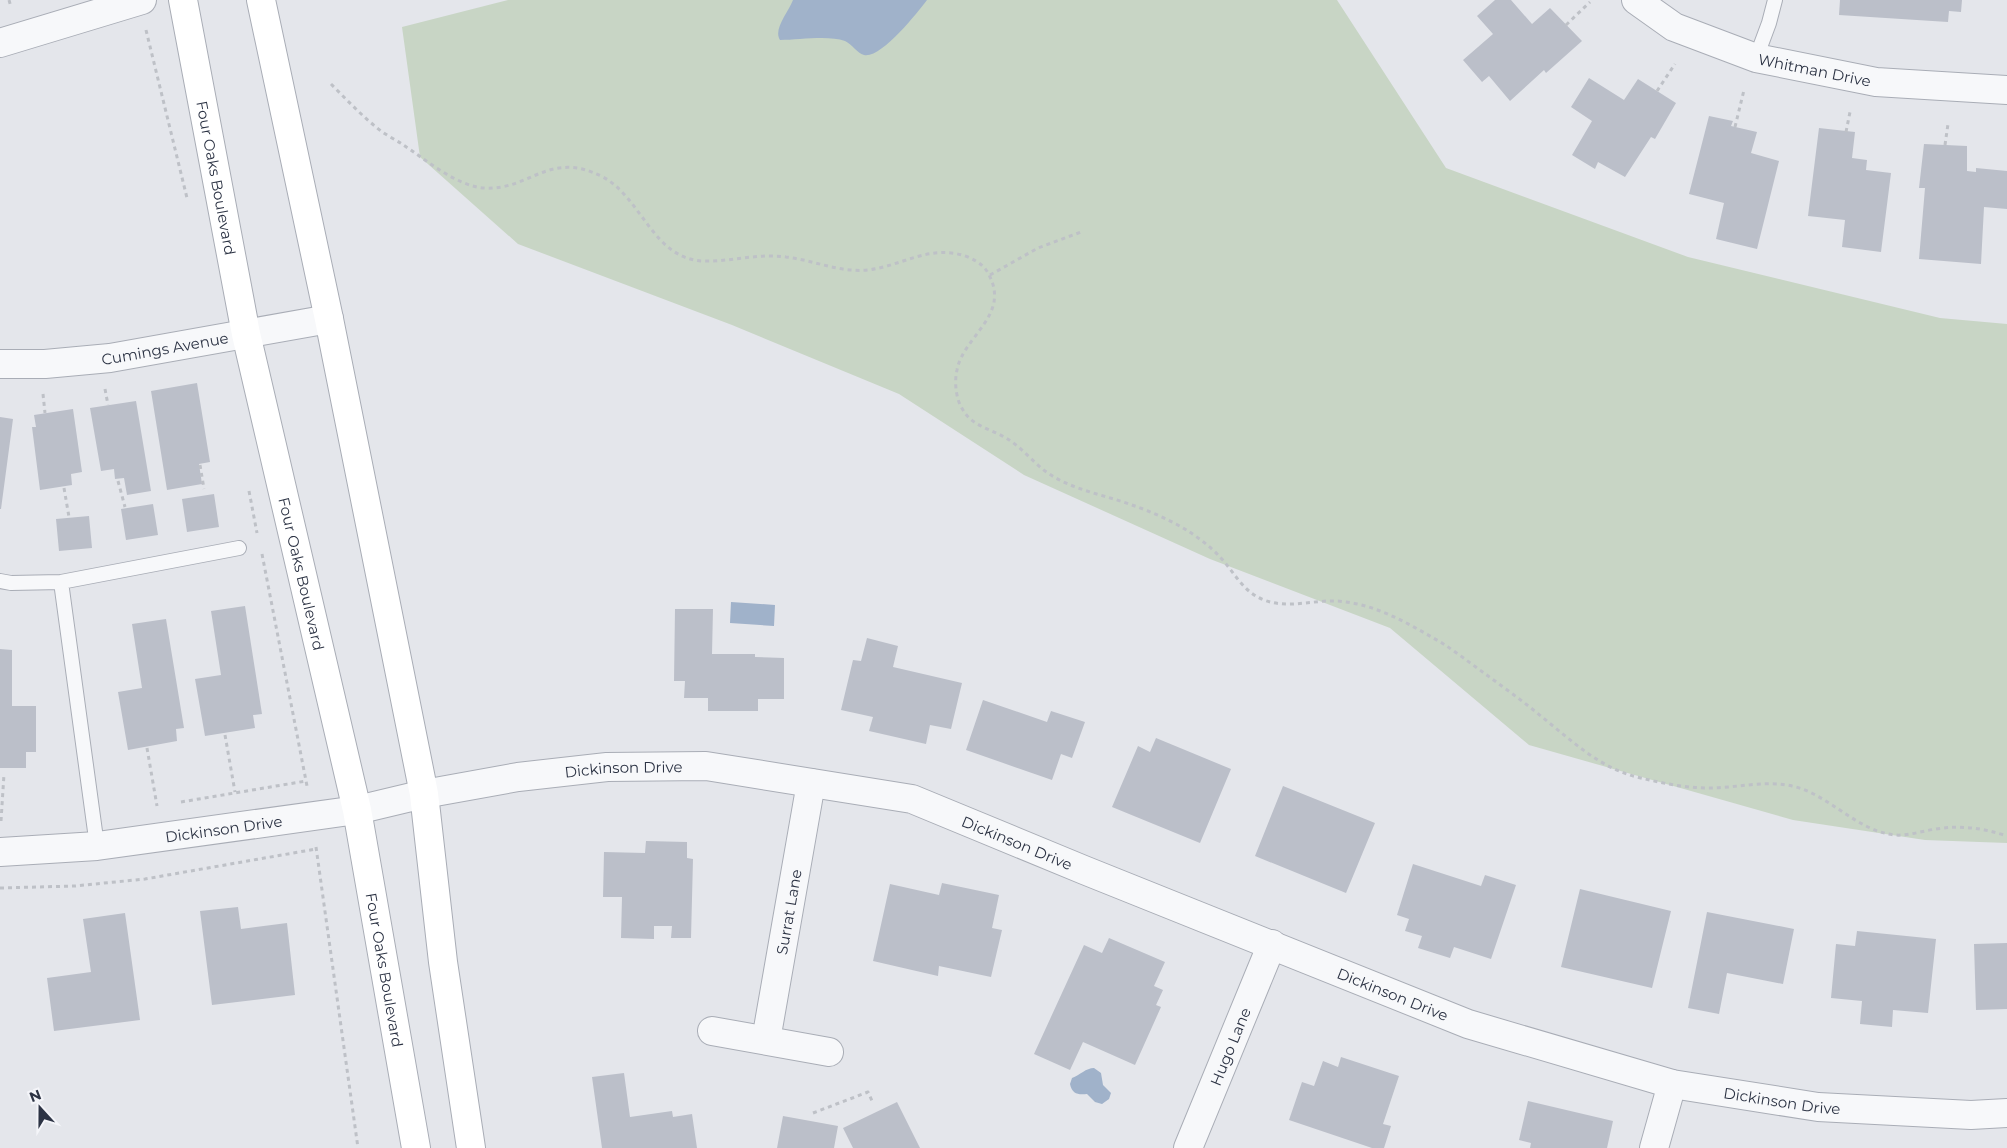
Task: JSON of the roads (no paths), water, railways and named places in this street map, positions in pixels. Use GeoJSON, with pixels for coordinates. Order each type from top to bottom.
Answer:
{"type":"FeatureCollection","features":[{"type":"Feature","properties":{"kind":"street"},"geometry":{"type":"LineString","coordinates":[[0,43],[140,0]]}},
{"type":"Feature","properties":{"kind":"street","name":"Four Oaks Boulevard"},"geometry":{"type":"LineString","coordinates":[[183,0],[246,334],[357,810],[416,1148]]}},
{"type":"Feature","properties":{"kind":"street"},"geometry":{"type":"LineString","coordinates":[[261,0],[329,319],[424,794],[443,962],[471,1148]]}},
{"type":"Feature","properties":{"kind":"street","name":"Whitman Drive"},"geometry":{"type":"LineString","coordinates":[[1636,0],[1674,27],[1756,58],[1876,82],[2007,90]]}},
{"type":"Feature","properties":{"kind":"street","name":"Cumings Avenue"},"geometry":{"type":"LineString","coordinates":[[0,364],[44,364],[110,358],[329,319]]}},
{"type":"Feature","properties":{"kind":"street","name":"Dickinson Drive"},"geometry":{"type":"LineString","coordinates":[[0,852],[96,846],[357,810],[424,794],[518,777],[607,767],[706,766],[912,799],[1468,1024],[1672,1084],[1818,1107],[1971,1115],[2007,1113]]}},
{"type":"Feature","properties":{"kind":"street","name":"Surrat Lane"},"geometry":{"type":"LineString","coordinates":[[766,1040],[811,783]]}},
{"type":"Feature","properties":{"kind":"street","name":"Hugo Lane"},"geometry":{"type":"LineString","coordinates":[[1188,1148],[1272,944]]}},
{"type":"Feature","properties":{"kind":"street"},"geometry":{"type":"LineString","coordinates":[[712,1031],[829,1052]]}},
{"type":"Feature","properties":{"kind":"street"},"geometry":{"type":"LineString","coordinates":[[1654,1148],[1672,1084]]}},
{"type":"Feature","properties":{"kind":"lane"},"geometry":{"type":"LineString","coordinates":[[1756,58],[1769,23],[1774,0]]}},
{"type":"Feature","properties":{"kind":"lane"},"geometry":{"type":"LineString","coordinates":[[0,581],[11,583],[61,582],[239,548]]}},
{"type":"Feature","properties":{"kind":"lane"},"geometry":{"type":"LineString","coordinates":[[61,582],[96,846]]}},
{"type":"Feature","properties":{"kind":"water"},"geometry":{"type":"Polygon","coordinates":[[[793,0],[927,0],[889,43],[880,50],[864,55],[848,42],[838,39],[780,40],[778,31],[793,0]]]}},
{"type":"Feature","properties":{"kind":"water"},"geometry":{"type":"Polygon","coordinates":[[[731,602],[775,605],[774,626],[730,623],[731,602]]]}},
{"type":"Feature","properties":{"kind":"water"},"geometry":{"type":"Polygon","coordinates":[[[1094,1068],[1101,1073],[1103,1085],[1111,1093],[1109,1099],[1102,1104],[1095,1102],[1087,1094],[1076,1093],[1072,1090],[1070,1084],[1072,1078],[1088,1069],[1094,1068]]]}}]}
